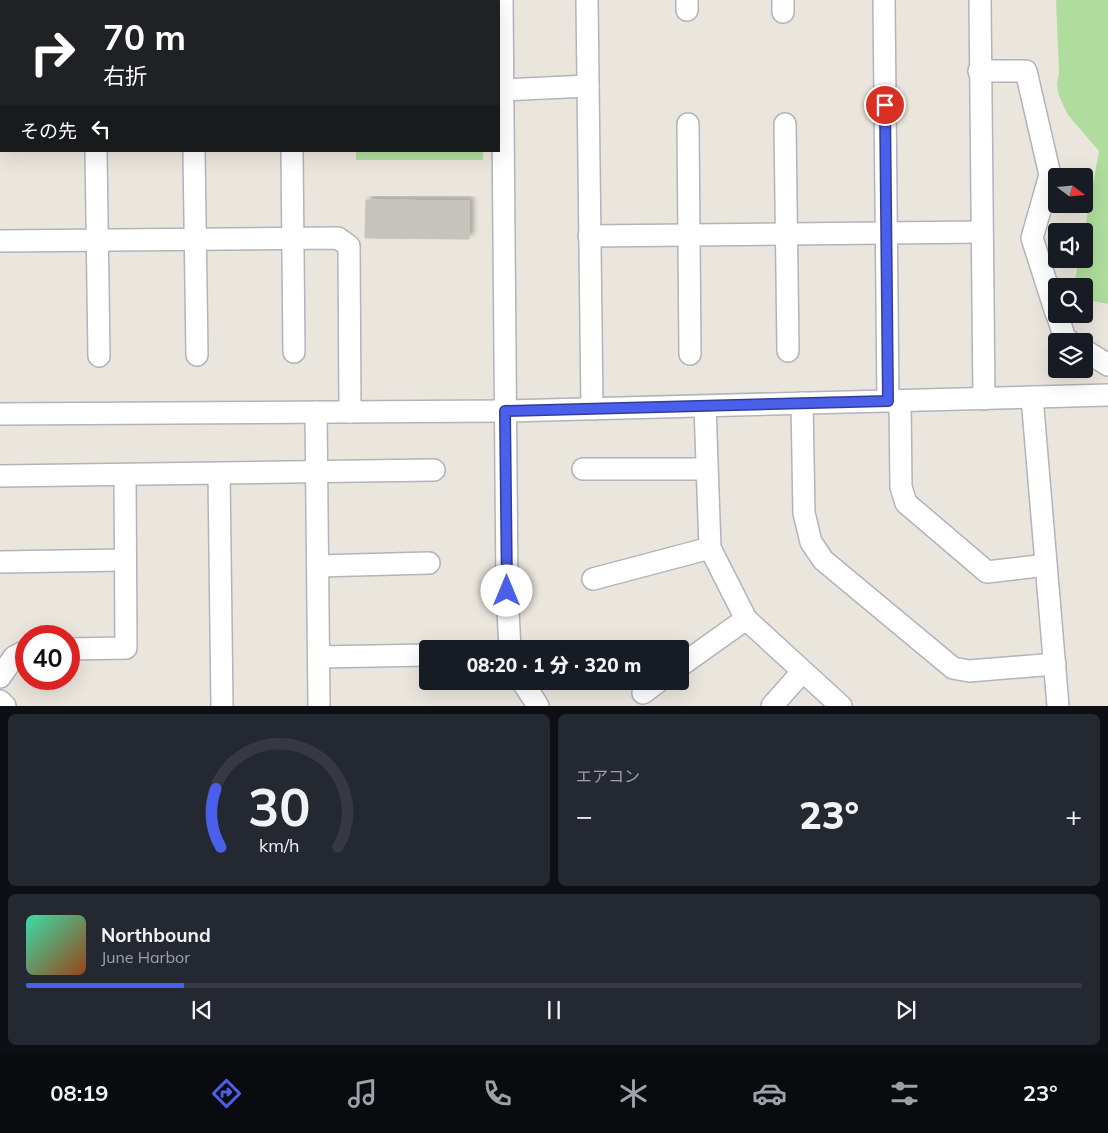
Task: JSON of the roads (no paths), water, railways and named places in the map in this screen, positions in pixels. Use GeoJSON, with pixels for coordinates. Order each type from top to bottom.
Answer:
{"type":"FeatureCollection","features":[{"type":"Feature","properties":{"kind":"street"},"geometry":{"type":"LineString","coordinates":[[502,0],[507,591],[510,640]]}},
{"type":"Feature","properties":{"kind":"street"},"geometry":{"type":"LineString","coordinates":[[587,0],[592,409]]}},
{"type":"Feature","properties":{"kind":"street"},"geometry":{"type":"LineString","coordinates":[[884,0],[886,233],[894,401],[902,487],[906,504],[987,572],[1046,565]]}},
{"type":"Feature","properties":{"kind":"street"},"geometry":{"type":"LineString","coordinates":[[980,0],[979,70],[984,399]]}},
{"type":"Feature","properties":{"kind":"street"},"geometry":{"type":"LineString","coordinates":[[979,70],[1026,71],[1050,175],[1032,238],[1048,288]]}},
{"type":"Feature","properties":{"kind":"street"},"geometry":{"type":"LineString","coordinates":[[502,90],[588,86]]}},
{"type":"Feature","properties":{"kind":"street"},"geometry":{"type":"LineString","coordinates":[[688,124],[690,354]]}},
{"type":"Feature","properties":{"kind":"street"},"geometry":{"type":"LineString","coordinates":[[785,124],[788,352]]}},
{"type":"Feature","properties":{"kind":"street"},"geometry":{"type":"LineString","coordinates":[[96,152],[99,356]]}},
{"type":"Feature","properties":{"kind":"street"},"geometry":{"type":"LineString","coordinates":[[194,152],[197,355]]}},
{"type":"Feature","properties":{"kind":"street"},"geometry":{"type":"LineString","coordinates":[[292,152],[294,352]]}},
{"type":"Feature","properties":{"kind":"street"},"geometry":{"type":"LineString","coordinates":[[590,236],[982,232]]}},
{"type":"Feature","properties":{"kind":"street"},"geometry":{"type":"LineString","coordinates":[[0,241],[338,238],[349,246],[350,412]]}},
{"type":"Feature","properties":{"kind":"street"},"geometry":{"type":"LineString","coordinates":[[1093,356],[1108,365]]}},
{"type":"Feature","properties":{"kind":"street"},"geometry":{"type":"LineString","coordinates":[[0,414],[505,411],[1108,395]]}},
{"type":"Feature","properties":{"kind":"street"},"geometry":{"type":"LineString","coordinates":[[1032,397],[1058,706]]}},
{"type":"Feature","properties":{"kind":"street"},"geometry":{"type":"LineString","coordinates":[[802,403],[804,513],[811,542],[823,560],[953,668],[968,670],[1055,664]]}},
{"type":"Feature","properties":{"kind":"street"},"geometry":{"type":"LineString","coordinates":[[705,406],[710,548],[746,619],[841,706]]}},
{"type":"Feature","properties":{"kind":"street"},"geometry":{"type":"LineString","coordinates":[[316,412],[319,706]]}},
{"type":"Feature","properties":{"kind":"street"},"geometry":{"type":"LineString","coordinates":[[583,469],[706,468]]}},
{"type":"Feature","properties":{"kind":"street"},"geometry":{"type":"LineString","coordinates":[[0,476],[434,470]]}},
{"type":"Feature","properties":{"kind":"street"},"geometry":{"type":"LineString","coordinates":[[219,474],[222,706]]}},
{"type":"Feature","properties":{"kind":"street"},"geometry":{"type":"LineString","coordinates":[[80,649],[126,648],[125,475]]}},
{"type":"Feature","properties":{"kind":"street"},"geometry":{"type":"LineString","coordinates":[[594,579],[710,548]]}},
{"type":"Feature","properties":{"kind":"street"},"geometry":{"type":"LineString","coordinates":[[0,562],[125,560]]}},
{"type":"Feature","properties":{"kind":"street"},"geometry":{"type":"LineString","coordinates":[[318,566],[429,563]]}},
{"type":"Feature","properties":{"kind":"street"},"geometry":{"type":"LineString","coordinates":[[689,660],[746,619]]}},
{"type":"Feature","properties":{"kind":"street"},"geometry":{"type":"LineString","coordinates":[[319,657],[419,655]]}},
{"type":"Feature","properties":{"kind":"street"},"geometry":{"type":"LineString","coordinates":[[0,677],[15,656]]}},
{"type":"Feature","properties":{"kind":"street"},"geometry":{"type":"LineString","coordinates":[[772,706],[802,672]]}},
{"type":"Feature","properties":{"kind":"street"},"geometry":{"type":"LineString","coordinates":[[528,690],[538,706]]}},
{"type":"Feature","properties":{"kind":"street"},"geometry":{"type":"LineString","coordinates":[[0,701],[6,706]]}}]}
